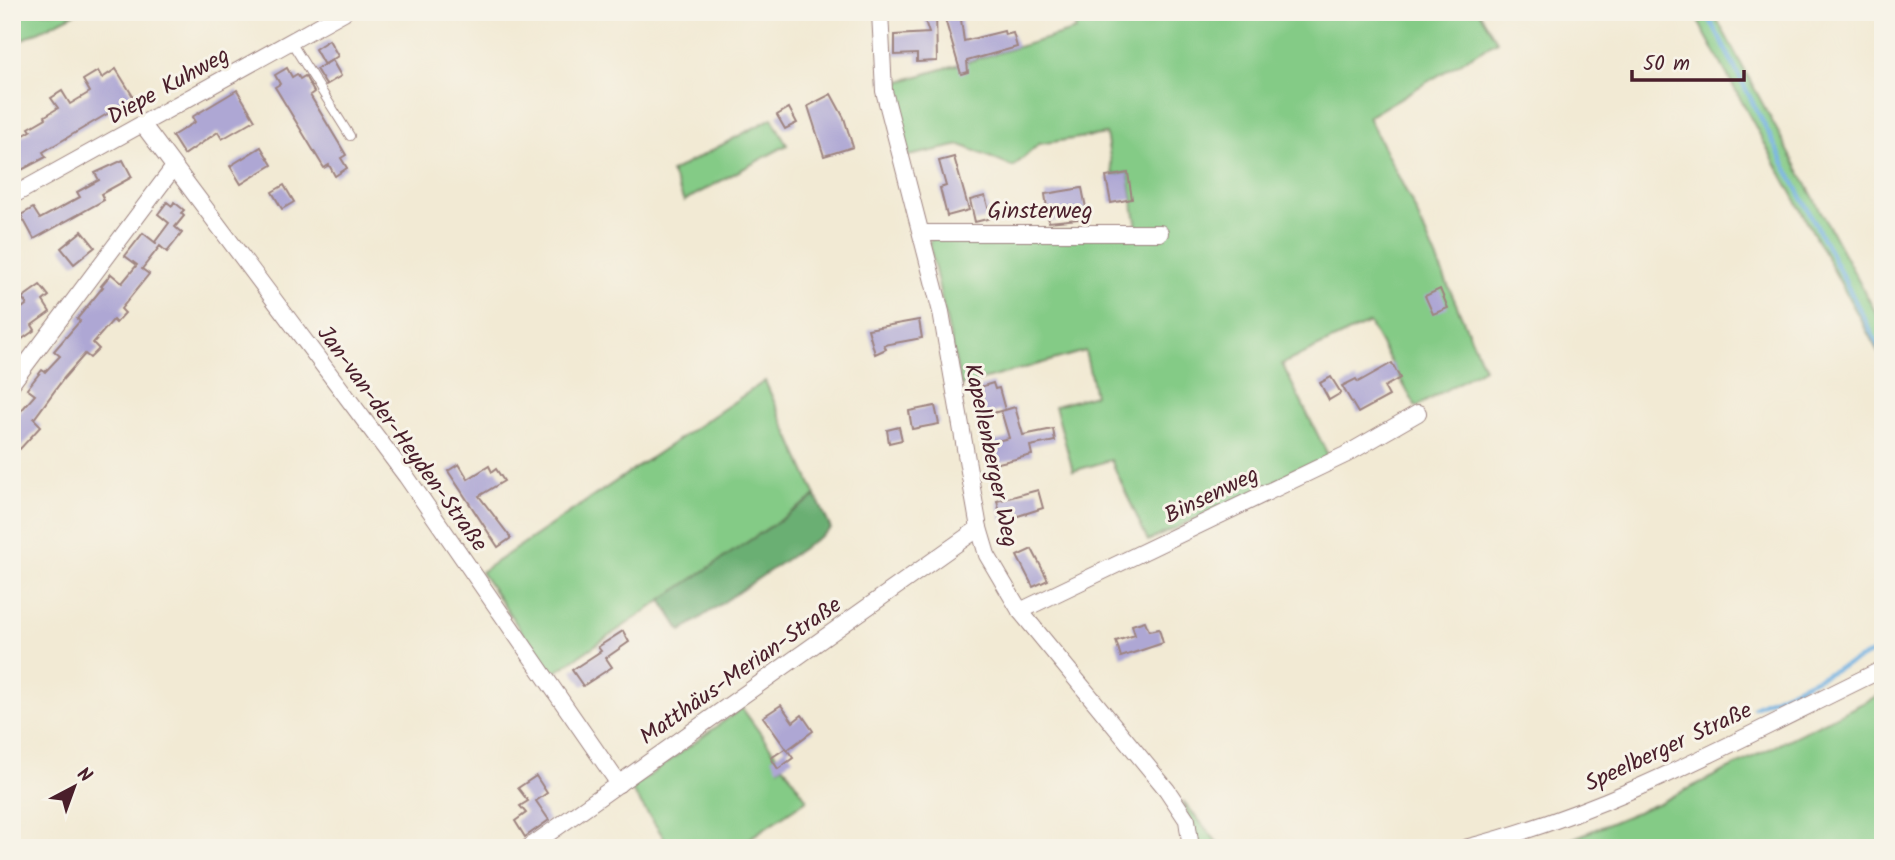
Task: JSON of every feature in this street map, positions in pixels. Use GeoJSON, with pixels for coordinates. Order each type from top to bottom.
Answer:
{"type":"FeatureCollection","features":[{"type":"Feature","properties":{"kind":"street","name":"Diepe Kuhweg"},"geometry":{"type":"LineString","coordinates":[[12,196],[344,12]]}},
{"type":"Feature","properties":{"kind":"street","name":"Kapellenberger Weg"},"geometry":{"type":"LineString","coordinates":[[880,12],[884,92],[941,312],[979,528],[987,555],[1020,611],[1167,790],[1187,820],[1191,848]]}},
{"type":"Feature","properties":{"kind":"street","name":"Jan-van-der-Heyden-Straße"},"geometry":{"type":"LineString","coordinates":[[143,125],[406,476],[619,784]]}},
{"type":"Feature","properties":{"kind":"street"},"geometry":{"type":"LineString","coordinates":[[12,383],[174,167]]}},
{"type":"Feature","properties":{"kind":"street","name":"Ginsterweg"},"geometry":{"type":"LineString","coordinates":[[921,233],[1160,233]]}},
{"type":"Feature","properties":{"kind":"street","name":"Binsenweg"},"geometry":{"type":"LineString","coordinates":[[1020,611],[1345,455],[1418,413]]}},
{"type":"Feature","properties":{"kind":"street","name":"Matthäus-Merian-Straße"},"geometry":{"type":"LineString","coordinates":[[527,848],[979,528]]}},
{"type":"Feature","properties":{"kind":"street","name":"Speelberger Straße"},"geometry":{"type":"LineString","coordinates":[[1465,848],[1507,837],[1613,800],[1883,669]]}},
{"type":"Feature","properties":{"kind":"lane"},"geometry":{"type":"LineString","coordinates":[[291,42],[350,136]]}},
{"type":"Feature","properties":{"kind":"green space"},"geometry":{"type":"Polygon","coordinates":[[[12,12],[78,12],[12,45],[12,12]]]}},
{"type":"Feature","properties":{"kind":"green space"},"geometry":{"type":"Polygon","coordinates":[[[1071,12],[1479,12],[1497,41],[1368,117],[1413,205],[1484,368],[1416,407],[1369,323],[1282,364],[1329,457],[1148,541],[1111,460],[1073,471],[1055,406],[1095,395],[1085,351],[961,386],[929,243],[933,237],[1137,228],[1128,173],[1113,175],[1106,134],[1039,144],[1013,167],[961,145],[908,156],[891,84],[1076,30],[1071,12]]]}},
{"type":"Feature","properties":{"kind":"green space"},"geometry":{"type":"Polygon","coordinates":[[[1693,12],[1713,12],[1883,326],[1883,361],[1693,12]]]}},
{"type":"Feature","properties":{"kind":"green space"},"geometry":{"type":"Polygon","coordinates":[[[772,118],[787,145],[684,201],[671,172],[772,118]]]}},
{"type":"Feature","properties":{"kind":"green space"},"geometry":{"type":"Polygon","coordinates":[[[765,381],[816,496],[551,675],[481,572],[765,381]]]}},
{"type":"Feature","properties":{"kind":"green space"},"geometry":{"type":"Polygon","coordinates":[[[816,496],[831,529],[681,631],[661,600],[816,496]]]}},
{"type":"Feature","properties":{"kind":"green space"},"geometry":{"type":"Polygon","coordinates":[[[1883,693],[1883,848],[1550,848],[1659,803],[1883,693]]]}},
{"type":"Feature","properties":{"kind":"green space"},"geometry":{"type":"Polygon","coordinates":[[[742,708],[776,755],[779,768],[783,765],[807,800],[735,848],[671,848],[631,789],[742,708]]]}},
{"type":"Feature","properties":{"kind":"green space"},"geometry":{"type":"Polygon","coordinates":[[[1183,801],[1222,848],[1198,848],[1183,801]]]}},
{"type":"Feature","properties":{"kind":"building"},"geometry":{"type":"Polygon","coordinates":[[[922,12],[936,12],[937,61],[917,62],[917,54],[895,55],[895,35],[929,33],[922,12]]]}},
{"type":"Feature","properties":{"kind":"building"},"geometry":{"type":"Polygon","coordinates":[[[943,12],[960,12],[964,41],[1004,31],[1005,35],[1013,33],[1017,47],[967,61],[968,72],[961,74],[943,12]]]}},
{"type":"Feature","properties":{"kind":"building"},"geometry":{"type":"Polygon","coordinates":[[[329,40],[338,56],[324,65],[315,49],[329,40]]]}},
{"type":"Feature","properties":{"kind":"building"},"geometry":{"type":"Polygon","coordinates":[[[332,60],[341,76],[326,85],[316,69],[332,60]]]}},
{"type":"Feature","properties":{"kind":"building"},"geometry":{"type":"Polygon","coordinates":[[[287,68],[292,77],[297,74],[300,79],[305,76],[314,92],[310,95],[346,155],[341,158],[347,168],[335,176],[329,165],[324,168],[275,87],[280,84],[275,75],[287,68]]]}},
{"type":"Feature","properties":{"kind":"building"},"geometry":{"type":"Polygon","coordinates":[[[116,69],[134,98],[43,152],[46,157],[12,175],[12,142],[31,131],[29,128],[58,108],[51,98],[62,91],[70,104],[90,92],[83,80],[98,71],[102,78],[116,69]]]}},
{"type":"Feature","properties":{"kind":"building"},"geometry":{"type":"Polygon","coordinates":[[[237,90],[255,120],[222,139],[218,132],[184,155],[172,136],[195,122],[192,117],[237,90]]]}},
{"type":"Feature","properties":{"kind":"building"},"geometry":{"type":"Polygon","coordinates":[[[831,94],[844,118],[853,147],[824,156],[808,106],[831,94]]]}},
{"type":"Feature","properties":{"kind":"building"},"geometry":{"type":"Polygon","coordinates":[[[789,108],[797,123],[785,129],[777,115],[789,108]]]}},
{"type":"Feature","properties":{"kind":"building"},"geometry":{"type":"Polygon","coordinates":[[[261,147],[272,165],[241,184],[230,166],[261,147]]]}},
{"type":"Feature","properties":{"kind":"building"},"geometry":{"type":"Polygon","coordinates":[[[954,157],[969,210],[947,216],[940,188],[946,186],[939,161],[954,157]]]}},
{"type":"Feature","properties":{"kind":"building"},"geometry":{"type":"Polygon","coordinates":[[[123,160],[132,177],[101,194],[104,200],[34,239],[21,215],[33,208],[40,219],[80,197],[77,192],[99,180],[95,173],[123,160]]]}},
{"type":"Feature","properties":{"kind":"building"},"geometry":{"type":"Polygon","coordinates":[[[1128,173],[1132,199],[1111,203],[1106,177],[1128,173]]]}},
{"type":"Feature","properties":{"kind":"building"},"geometry":{"type":"Polygon","coordinates":[[[284,185],[294,202],[282,209],[272,192],[284,185]]]}},
{"type":"Feature","properties":{"kind":"building"},"geometry":{"type":"Polygon","coordinates":[[[1082,188],[1088,218],[1049,222],[1045,194],[1082,188]]]}},
{"type":"Feature","properties":{"kind":"building"},"geometry":{"type":"Polygon","coordinates":[[[985,196],[991,218],[975,222],[970,200],[985,196]]]}},
{"type":"Feature","properties":{"kind":"building"},"geometry":{"type":"Polygon","coordinates":[[[167,202],[172,206],[174,202],[184,210],[181,213],[184,216],[175,227],[182,233],[167,252],[160,246],[142,269],[149,274],[121,309],[125,313],[116,323],[113,320],[93,343],[99,349],[90,358],[85,354],[64,378],[34,419],[41,426],[20,449],[12,443],[12,421],[35,395],[27,389],[42,370],[45,372],[60,356],[54,351],[80,321],[77,319],[111,274],[122,283],[137,265],[125,256],[143,233],[157,244],[155,242],[169,223],[158,214],[167,202]]]}},
{"type":"Feature","properties":{"kind":"building"},"geometry":{"type":"Polygon","coordinates":[[[82,231],[95,247],[74,264],[61,248],[82,231]]]}},
{"type":"Feature","properties":{"kind":"building"},"geometry":{"type":"Polygon","coordinates":[[[40,285],[49,296],[43,301],[50,312],[32,325],[35,330],[12,346],[12,316],[27,304],[22,298],[40,285]]]}},
{"type":"Feature","properties":{"kind":"building"},"geometry":{"type":"Polygon","coordinates":[[[1440,289],[1448,308],[1433,314],[1425,296],[1440,289]]]}},
{"type":"Feature","properties":{"kind":"building"},"geometry":{"type":"Polygon","coordinates":[[[919,320],[922,338],[884,345],[886,349],[875,354],[868,329],[919,320]]]}},
{"type":"Feature","properties":{"kind":"building"},"geometry":{"type":"Polygon","coordinates":[[[1392,363],[1400,378],[1384,387],[1389,396],[1358,413],[1342,386],[1356,379],[1358,382],[1392,363]]]}},
{"type":"Feature","properties":{"kind":"building"},"geometry":{"type":"Polygon","coordinates":[[[1331,377],[1341,393],[1329,400],[1320,383],[1331,377]]]}},
{"type":"Feature","properties":{"kind":"building"},"geometry":{"type":"Polygon","coordinates":[[[993,383],[995,389],[999,388],[1005,410],[1015,407],[1023,435],[1053,429],[1055,441],[1030,446],[1032,455],[990,465],[985,444],[1009,438],[1001,411],[1004,410],[982,416],[976,395],[979,394],[977,388],[993,383]]]}},
{"type":"Feature","properties":{"kind":"building"},"geometry":{"type":"Polygon","coordinates":[[[935,406],[939,424],[912,429],[909,411],[935,406]]]}},
{"type":"Feature","properties":{"kind":"building"},"geometry":{"type":"Polygon","coordinates":[[[899,427],[902,440],[889,443],[887,430],[899,427]]]}},
{"type":"Feature","properties":{"kind":"building"},"geometry":{"type":"Polygon","coordinates":[[[459,464],[468,479],[489,466],[492,472],[496,469],[504,481],[479,496],[511,538],[498,547],[448,471],[459,464]]]}},
{"type":"Feature","properties":{"kind":"building"},"geometry":{"type":"Polygon","coordinates":[[[1038,490],[1043,508],[1002,521],[997,501],[1038,490]]]}},
{"type":"Feature","properties":{"kind":"building"},"geometry":{"type":"Polygon","coordinates":[[[1032,549],[1048,580],[1033,587],[1017,556],[1032,549]]]}},
{"type":"Feature","properties":{"kind":"building"},"geometry":{"type":"Polygon","coordinates":[[[1145,621],[1149,631],[1159,629],[1163,643],[1121,657],[1116,641],[1135,635],[1132,625],[1145,621]]]}},
{"type":"Feature","properties":{"kind":"building"},"geometry":{"type":"Polygon","coordinates":[[[623,631],[629,642],[606,658],[612,667],[583,686],[572,670],[601,651],[598,647],[623,631]]]}},
{"type":"Feature","properties":{"kind":"building"},"geometry":{"type":"Polygon","coordinates":[[[781,705],[793,722],[802,715],[813,731],[787,750],[763,717],[781,705]]]}},
{"type":"Feature","properties":{"kind":"building"},"geometry":{"type":"Polygon","coordinates":[[[786,748],[793,758],[778,769],[771,758],[786,748]]]}},
{"type":"Feature","properties":{"kind":"building"},"geometry":{"type":"Polygon","coordinates":[[[536,776],[547,793],[536,801],[549,820],[525,837],[515,821],[526,813],[520,806],[528,801],[518,788],[536,776]]]}},
{"type":"Feature","properties":{"kind":"waterway"},"geometry":{"type":"LineString","coordinates":[[1706,12],[1883,355]]}},
{"type":"Feature","properties":{"kind":"waterway"},"geometry":{"type":"LineString","coordinates":[[1754,707],[1883,648]]}}]}
